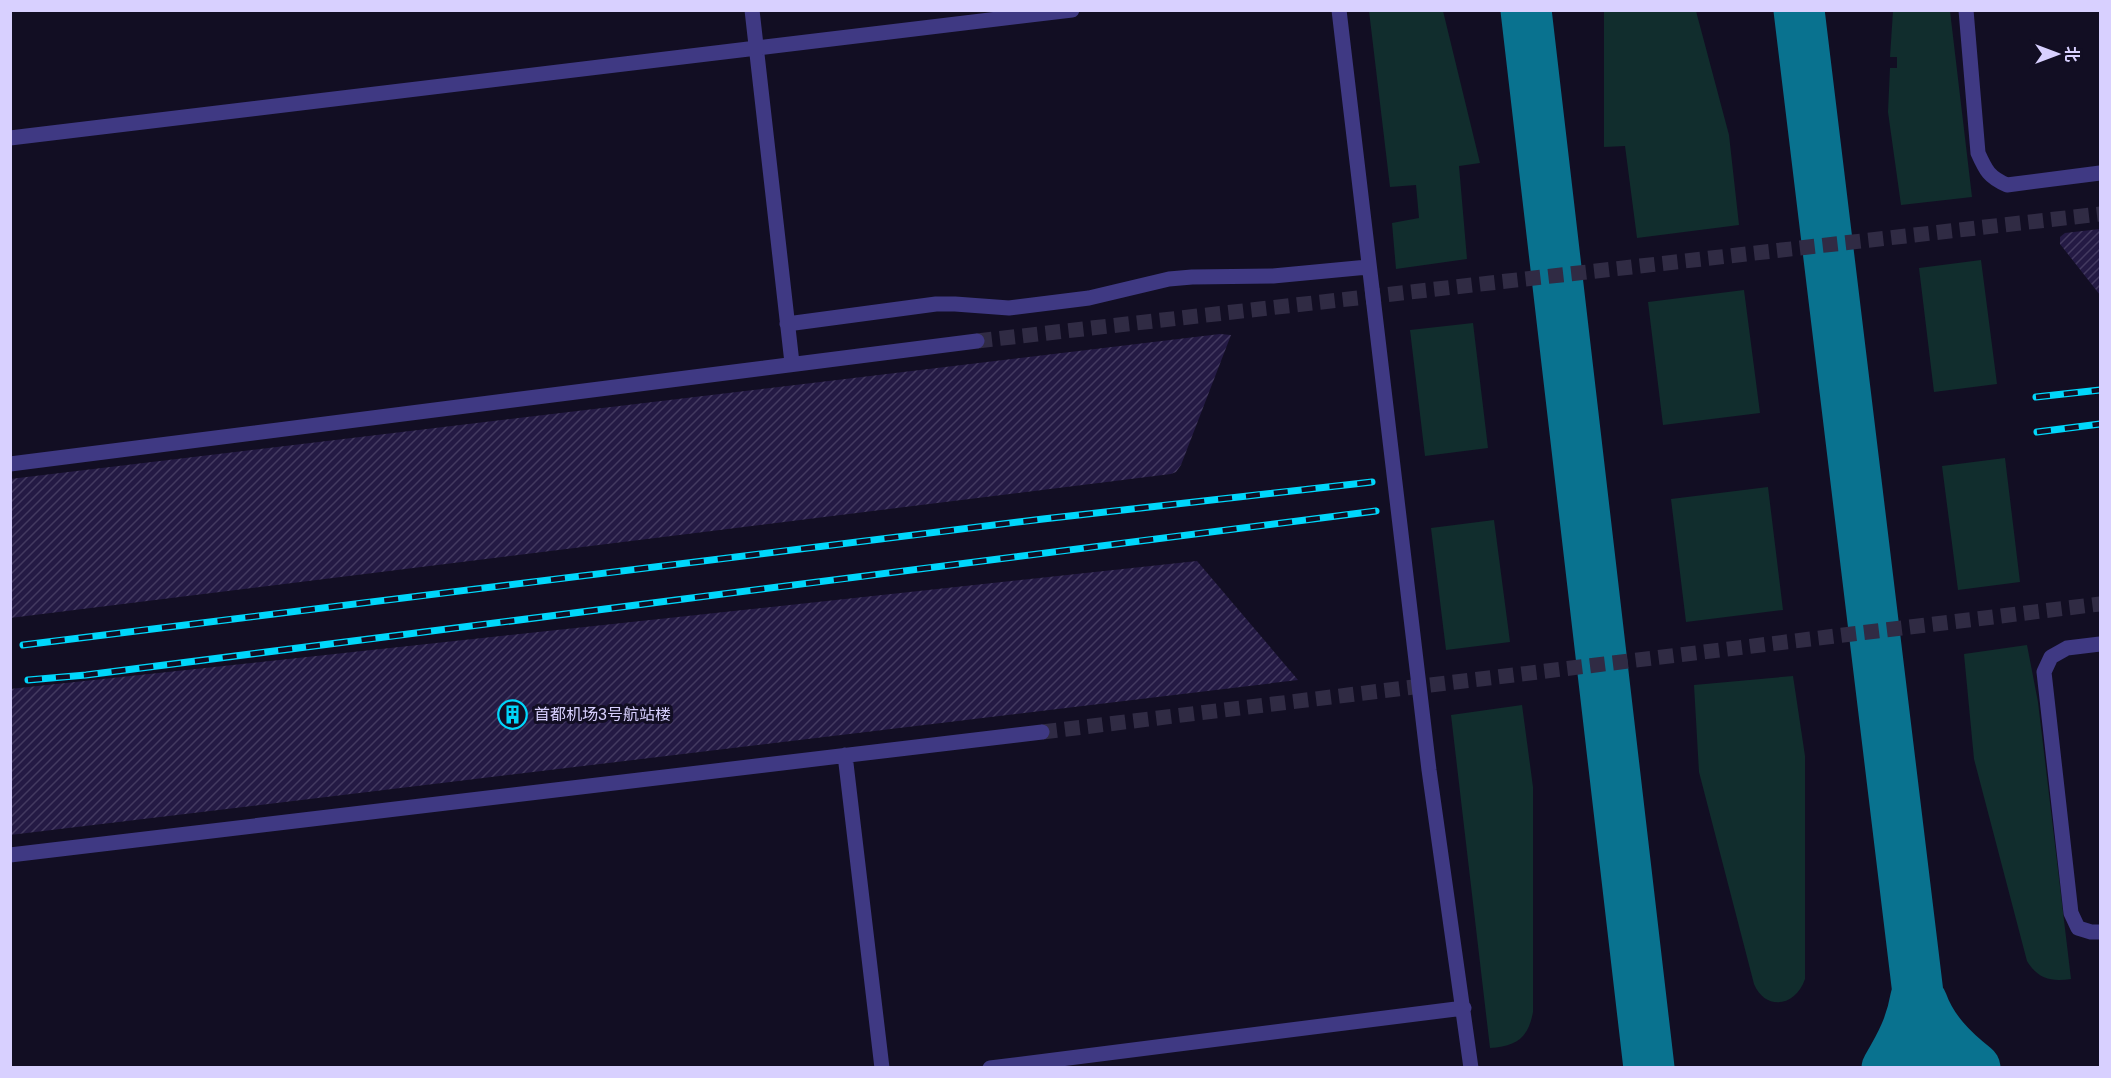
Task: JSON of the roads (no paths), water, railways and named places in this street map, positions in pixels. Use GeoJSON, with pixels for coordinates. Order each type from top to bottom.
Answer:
{"type":"FeatureCollection","features":[{"type":"Feature","properties":{"kind":"lane"},"geometry":{"type":"LineString","coordinates":[[752,10],[792,363]]}},
{"type":"Feature","properties":{"kind":"lane"},"geometry":{"type":"LineString","coordinates":[[10,138],[757,50],[1072,10]]}},
{"type":"Feature","properties":{"kind":"lane"},"geometry":{"type":"LineString","coordinates":[[1339,10],[1429,770],[1472,1068]]}},
{"type":"Feature","properties":{"kind":"lane"},"geometry":{"type":"LineString","coordinates":[[1966,10],[1978,153],[1984,168],[1993,178],[2007,185],[2100,173]]}},
{"type":"Feature","properties":{"kind":"lane"},"geometry":{"type":"LineString","coordinates":[[787,324],[936,304],[1009,308],[1036,306],[1089,298],[1169,279],[1273,276],[1368,267]]}},
{"type":"Feature","properties":{"kind":"lane"},"geometry":{"type":"LineString","coordinates":[[10,464],[977,341]]}},
{"type":"Feature","properties":{"kind":"lane"},"geometry":{"type":"LineString","coordinates":[[2100,644],[2067,648],[2051,657],[2044,672],[2072,913],[2078,928],[2091,933],[2100,932]]}},
{"type":"Feature","properties":{"kind":"lane"},"geometry":{"type":"LineString","coordinates":[[10,855],[1042,732]]}},
{"type":"Feature","properties":{"kind":"lane"},"geometry":{"type":"LineString","coordinates":[[845,755],[882,1068]]}},
{"type":"Feature","properties":{"kind":"lane"},"geometry":{"type":"LineString","coordinates":[[990,1068],[1464,1008]]}},
{"type":"Feature","properties":{"kind":"tunnel"},"geometry":{"type":"LineString","coordinates":[[977,341],[2100,214]]}},
{"type":"Feature","properties":{"kind":"tunnel"},"geometry":{"type":"LineString","coordinates":[[1042,732],[2100,604]]}},
{"type":"Feature","properties":{"kind":"railway"},"geometry":{"type":"LineString","coordinates":[[2036,397],[2100,390]]}},
{"type":"Feature","properties":{"kind":"railway"},"geometry":{"type":"LineString","coordinates":[[2037,432],[2100,424]]}},
{"type":"Feature","properties":{"kind":"railway"},"geometry":{"type":"LineString","coordinates":[[23,645],[1043,519],[1372,482]]}},
{"type":"Feature","properties":{"kind":"railway"},"geometry":{"type":"LineString","coordinates":[[28,680],[86,675],[1376,511]]}},
{"type":"Feature","properties":{"kind":"place","name":"首都机场3号航站楼"},"geometry":{"type":"Point","coordinates":[513,714]}}]}
